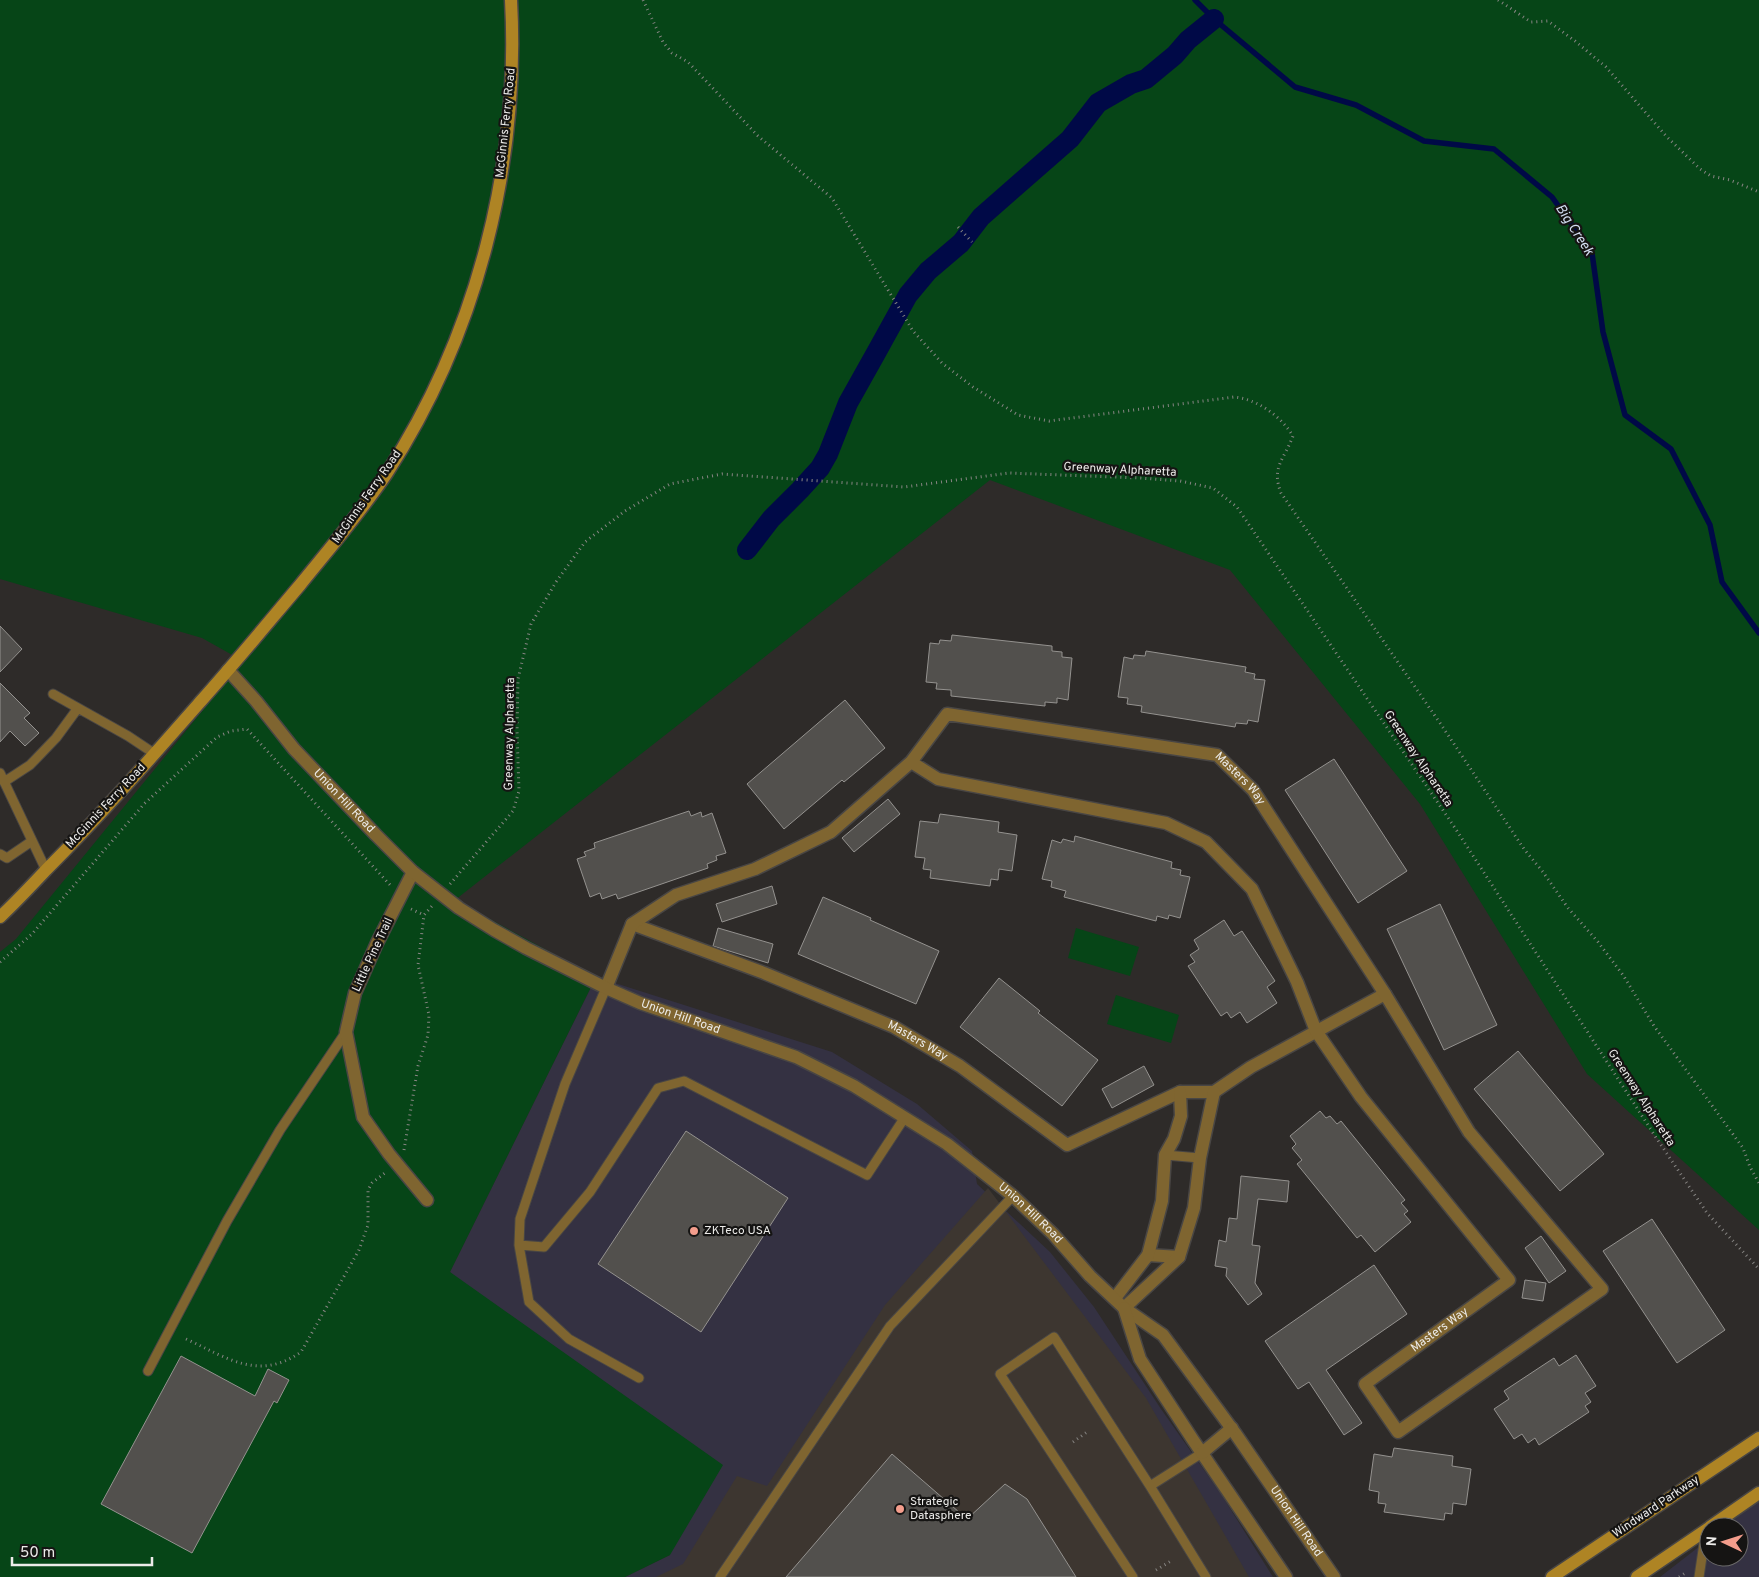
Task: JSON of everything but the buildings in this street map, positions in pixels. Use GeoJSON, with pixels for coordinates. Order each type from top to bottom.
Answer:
{"type":"FeatureCollection","features":[{"type":"Feature","properties":{"kind":"main road","name":"McGinnis Ferry Road"},"geometry":{"type":"LineString","coordinates":[[0,917],[84,833],[228,670],[352,522],[387,473],[415,426],[445,366],[474,290],[496,205],[504,158],[511,95],[511,0]]}},
{"type":"Feature","properties":{"kind":"main road","name":"Windward Parkway"},"geometry":{"type":"LineString","coordinates":[[1552,1577],[1759,1438]]}},
{"type":"Feature","properties":{"kind":"main road"},"geometry":{"type":"LineString","coordinates":[[1724,1517],[1759,1493]]}},
{"type":"Feature","properties":{"kind":"main road"},"geometry":{"type":"LineString","coordinates":[[1637,1577],[1699,1534]]}},
{"type":"Feature","properties":{"kind":"street","name":"Union Hill Road"},"geometry":{"type":"LineString","coordinates":[[228,670],[330,788],[413,872],[459,908],[494,930],[569,971],[606,988],[640,1003],[796,1057],[854,1086],[954,1150],[1013,1196],[1053,1234],[1090,1276],[1124,1308],[1163,1335],[1232,1428],[1334,1577]]}},
{"type":"Feature","properties":{"kind":"street","name":"Masters Way"},"geometry":{"type":"LineString","coordinates":[[632,924],[676,895],[755,869],[831,832],[911,762],[947,714],[1217,755],[1253,790],[1385,994],[1469,1132],[1602,1289],[1398,1432],[1365,1384],[1509,1280],[1361,1097],[1316,1031],[1297,982],[1252,889],[1206,842],[1166,823],[938,779],[911,762]]}},
{"type":"Feature","properties":{"kind":"street","name":"Little Pine Trail"},"geometry":{"type":"LineString","coordinates":[[413,872],[354,993],[346,1032],[363,1117],[395,1162],[427,1200]]}},
{"type":"Feature","properties":{"kind":"street","name":"Masters Way"},"geometry":{"type":"LineString","coordinates":[[632,924],[764,973],[894,1027],[960,1066],[1067,1145],[1180,1092],[1214,1092]]}},
{"type":"Feature","properties":{"kind":"street"},"geometry":{"type":"LineString","coordinates":[[606,988],[632,924]]}},
{"type":"Feature","properties":{"kind":"street"},"geometry":{"type":"LineString","coordinates":[[1124,1308],[1179,1257],[1194,1208],[1200,1158],[1214,1092],[1251,1067],[1385,994]]}},
{"type":"Feature","properties":{"kind":"street"},"geometry":{"type":"LineString","coordinates":[[1115,1298],[1148,1255],[1162,1201],[1165,1155],[1174,1140],[1181,1116],[1180,1092]]}},
{"type":"Feature","properties":{"kind":"street"},"geometry":{"type":"LineString","coordinates":[[1148,1255],[1179,1257]]}},
{"type":"Feature","properties":{"kind":"street","name":"Union Hill Road"},"geometry":{"type":"LineString","coordinates":[[1124,1308],[1140,1359],[1286,1577]]}},
{"type":"Feature","properties":{"kind":"street"},"geometry":{"type":"LineString","coordinates":[[1202,1453],[1232,1428]]}},
{"type":"Feature","properties":{"kind":"lane"},"geometry":{"type":"LineString","coordinates":[[52,694],[128,736],[154,754]]}},
{"type":"Feature","properties":{"kind":"lane"},"geometry":{"type":"LineString","coordinates":[[4,782],[30,765],[56,738],[78,708]]}},
{"type":"Feature","properties":{"kind":"lane"},"geometry":{"type":"LineString","coordinates":[[0,773],[46,870]]}},
{"type":"Feature","properties":{"kind":"lane"},"geometry":{"type":"LineString","coordinates":[[0,854],[7,858],[32,840]]}},
{"type":"Feature","properties":{"kind":"lane"},"geometry":{"type":"LineString","coordinates":[[606,988],[564,1084],[520,1219],[519,1246],[529,1302],[569,1339],[639,1378]]}},
{"type":"Feature","properties":{"kind":"lane"},"geometry":{"type":"LineString","coordinates":[[148,1371],[242,1196],[280,1130],[346,1032]]}},
{"type":"Feature","properties":{"kind":"lane"},"geometry":{"type":"LineString","coordinates":[[519,1246],[544,1247],[590,1192],[658,1088],[684,1081],[867,1174],[905,1117]]}},
{"type":"Feature","properties":{"kind":"lane"},"geometry":{"type":"LineString","coordinates":[[1165,1155],[1200,1158]]}},
{"type":"Feature","properties":{"kind":"lane"},"geometry":{"type":"LineString","coordinates":[[720,1577],[890,1326],[1013,1196]]}},
{"type":"Feature","properties":{"kind":"lane"},"geometry":{"type":"LineString","coordinates":[[1133,1577],[1000,1374],[1054,1337],[1206,1577]]}},
{"type":"Feature","properties":{"kind":"lane"},"geometry":{"type":"LineString","coordinates":[[1150,1486],[1202,1453]]}},
{"type":"Feature","properties":{"kind":"path"},"geometry":{"type":"LineString","coordinates":[[643,0],[664,42],[672,53],[688,62],[758,136],[832,198],[913,331],[942,363],[973,387],[1018,415],[1049,421],[1234,397],[1248,398],[1268,410],[1287,426],[1293,436],[1287,452],[1277,468],[1277,482],[1281,494],[1442,726],[1524,849],[1568,908],[1598,942],[1623,975],[1654,1026],[1743,1148],[1750,1167],[1759,1183]]}},
{"type":"Feature","properties":{"kind":"path"},"geometry":{"type":"LineString","coordinates":[[1498,0],[1531,22],[1548,21],[1606,66],[1666,136],[1700,169],[1711,176],[1730,180],[1759,192]]}},
{"type":"Feature","properties":{"kind":"path"},"geometry":{"type":"LineString","coordinates":[[958,227],[972,242]]}},
{"type":"Feature","properties":{"kind":"path","name":"Greenway Alpharetta"},"geometry":{"type":"LineString","coordinates":[[456,876],[513,811],[519,791],[518,679],[531,624],[556,582],[585,542],[625,511],[670,484],[722,474],[904,487],[1009,473],[1140,478],[1180,482],[1212,488],[1237,507],[1455,828],[1707,1213],[1759,1269]]}},
{"type":"Feature","properties":{"kind":"path"},"geometry":{"type":"LineString","coordinates":[[0,962],[32,934],[144,804],[218,737],[231,731],[247,729],[401,896],[409,908],[424,915],[418,965],[429,1015],[428,1035],[418,1066],[403,1153],[383,1176],[372,1183],[368,1190],[368,1225],[359,1250],[300,1352],[288,1361],[270,1366],[255,1367],[239,1363],[186,1339]]}},
{"type":"Feature","properties":{"kind":"path"},"geometry":{"type":"LineString","coordinates":[[1073,1442],[1087,1432]]}},
{"type":"Feature","properties":{"kind":"path"},"geometry":{"type":"LineString","coordinates":[[1156,1570],[1171,1561]]}},
{"type":"Feature","properties":{"kind":"shaded area"},"geometry":{"type":"Polygon","coordinates":[[[596,977],[832,1052],[917,1104],[972,1151],[977,1184],[1050,1252],[1094,1307],[1161,1409],[1221,1494],[1273,1577],[625,1577],[670,1555],[450,1272],[596,977]]]}},
{"type":"Feature","properties":{"kind":"shaded area"},"geometry":{"type":"Polygon","coordinates":[[[988,1188],[1146,1398],[1249,1577],[656,1577],[683,1564],[737,1476],[767,1486],[885,1305],[988,1188]]]}},
{"type":"Feature","properties":{"kind":"shaded area"},"geometry":{"type":"Polygon","coordinates":[[[1759,1500],[1759,1577],[1660,1577],[1699,1547],[1699,1567],[1749,1567],[1749,1517],[1737,1517],[1759,1500]]]}},
{"type":"Feature","properties":{"kind":"green space"},"geometry":{"type":"Polygon","coordinates":[[[0,0],[1759,0],[1759,1230],[1587,1074],[1420,804],[1230,570],[990,480],[455,900],[596,977],[450,1272],[723,1465],[670,1555],[625,1577],[0,1577],[0,952],[16,939],[243,661],[202,638],[0,579],[0,0]]]}},
{"type":"Feature","properties":{"kind":"green space"},"geometry":{"type":"Polygon","coordinates":[[[1076,928],[1139,947],[1130,976],[1068,958],[1076,928]]]}},
{"type":"Feature","properties":{"kind":"green space"},"geometry":{"type":"Polygon","coordinates":[[[1116,995],[1179,1015],[1171,1043],[1107,1024],[1116,995]]]}},
{"type":"Feature","properties":{"kind":"waterway","name":"Big Creek"},"geometry":{"type":"LineString","coordinates":[[1195,0],[1214,19],[1295,87],[1356,105],[1424,141],[1494,149],[1552,197],[1592,253],[1603,332],[1625,415],[1671,449],[1710,525],[1722,582],[1759,633]]}},
{"type":"Feature","properties":{"kind":"waterway"},"geometry":{"type":"LineString","coordinates":[[747,550],[771,519],[820,468],[828,454],[848,403],[908,295],[928,271],[961,243],[981,217],[1070,139],[1098,103],[1131,84],[1146,79],[1214,19]]}},
{"type":"Feature","properties":{"kind":"place","name":"ZKTeco USA"},"geometry":{"type":"Point","coordinates":[694,1231]}},
{"type":"Feature","properties":{"kind":"place","name":"Strategic Datasphere"},"geometry":{"type":"Point","coordinates":[900,1509]}}]}
